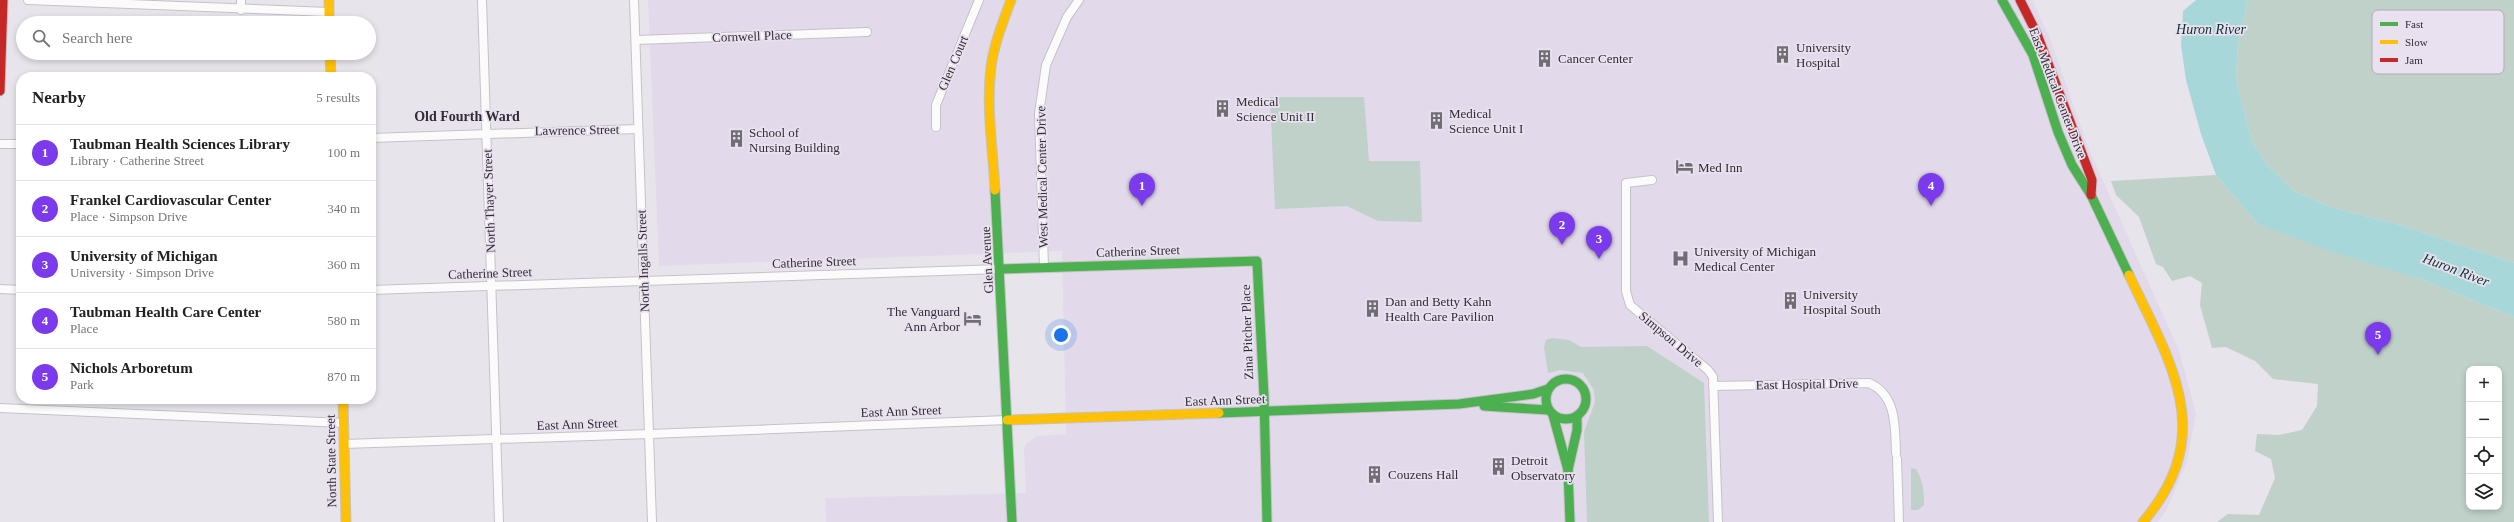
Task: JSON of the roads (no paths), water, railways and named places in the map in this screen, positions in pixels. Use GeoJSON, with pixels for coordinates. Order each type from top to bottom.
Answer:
{"type":"FeatureCollection","features":[{"type":"Feature","properties":{"kind":"street"},"geometry":{"type":"LineString","coordinates":[[0,91],[3,0]]}},
{"type":"Feature","properties":{"kind":"street"},"geometry":{"type":"LineString","coordinates":[[28,0],[241,10],[329,12]]}},
{"type":"Feature","properties":{"kind":"street"},"geometry":{"type":"LineString","coordinates":[[241,0],[241,10]]}},
{"type":"Feature","properties":{"kind":"street"},"geometry":{"type":"LineString","coordinates":[[329,0],[329,16]]}},
{"type":"Feature","properties":{"kind":"street","name":"North Thayer Street"},"geometry":{"type":"LineString","coordinates":[[482,0],[499,522]]}},
{"type":"Feature","properties":{"kind":"street","name":"North Ingalls Street"},"geometry":{"type":"LineString","coordinates":[[634,0],[652,522]]}},
{"type":"Feature","properties":{"kind":"street","name":"Glen Court"},"geometry":{"type":"LineString","coordinates":[[936,127],[936,105],[980,0]]}},
{"type":"Feature","properties":{"kind":"street","name":"Glen Avenue"},"geometry":{"type":"LineString","coordinates":[[1011,0],[997,37],[991,67],[989,100],[1001,269],[1012,522]]}},
{"type":"Feature","properties":{"kind":"street","name":"West Medical Center Drive"},"geometry":{"type":"LineString","coordinates":[[1044,267],[1039,114],[1046,65],[1067,17],[1079,0]]}},
{"type":"Feature","properties":{"kind":"street","name":"East Medical Center Drive"},"geometry":{"type":"LineString","coordinates":[[2002,0],[2027,43],[2064,149],[2082,184],[2091,195],[2142,301],[2181,400],[2184,432],[2179,454],[2164,497],[2143,522]]}},
{"type":"Feature","properties":{"kind":"street","name":"East Medical Center Drive"},"geometry":{"type":"LineString","coordinates":[[2020,0],[2037,34],[2092,180],[2091,195]]}},
{"type":"Feature","properties":{"kind":"street","name":"Cornwell Place"},"geometry":{"type":"LineString","coordinates":[[636,40],[867,32]]}},
{"type":"Feature","properties":{"kind":"street"},"geometry":{"type":"LineString","coordinates":[[330,60],[331,72]]}},
{"type":"Feature","properties":{"kind":"street","name":"Lawrence Street"},"geometry":{"type":"LineString","coordinates":[[376,138],[638,129]]}},
{"type":"Feature","properties":{"kind":"street"},"geometry":{"type":"LineString","coordinates":[[0,144],[16,144]]}},
{"type":"Feature","properties":{"kind":"street","name":"Simpson Drive"},"geometry":{"type":"LineString","coordinates":[[1652,180],[1626,183],[1626,291],[1630,305],[1708,370],[1713,377],[1718,522]]}},
{"type":"Feature","properties":{"kind":"street","name":"Catherine Street"},"geometry":{"type":"LineString","coordinates":[[376,290],[1257,261]]}},
{"type":"Feature","properties":{"kind":"street","name":"Zina Pitcher Place"},"geometry":{"type":"LineString","coordinates":[[1257,261],[1265,412],[1267,522]]}},
{"type":"Feature","properties":{"kind":"street"},"geometry":{"type":"LineString","coordinates":[[0,289],[16,290]]}},
{"type":"Feature","properties":{"kind":"street"},"geometry":{"type":"LineString","coordinates":[[1551,412],[1564,419],[1577,416],[1582,411],[1586,400],[1580,384],[1563,380],[1556,382],[1548,389],[1546,396],[1568,470],[1570,522]]}},
{"type":"Feature","properties":{"kind":"street","name":"East Hospital Drive"},"geometry":{"type":"LineString","coordinates":[[1713,386],[1869,383],[1876,387],[1893,410],[1897,456],[1899,522]]}},
{"type":"Feature","properties":{"kind":"street","name":"East Ann Street"},"geometry":{"type":"LineString","coordinates":[[344,444],[1459,404],[1533,394],[1548,389]]}},
{"type":"Feature","properties":{"kind":"street","name":"North State Street"},"geometry":{"type":"LineString","coordinates":[[342,404],[346,522]]}},
{"type":"Feature","properties":{"kind":"street","name":"East Ann Street"},"geometry":{"type":"LineString","coordinates":[[1459,404],[1551,412]]}},
{"type":"Feature","properties":{"kind":"street"},"geometry":{"type":"LineString","coordinates":[[0,408],[343,423]]}},
{"type":"Feature","properties":{"kind":"street"},"geometry":{"type":"LineString","coordinates":[[1568,470],[1577,430],[1577,416]]}},
{"type":"Feature","properties":{"kind":"water","name":"Huron River"},"geometry":{"type":"Polygon","coordinates":[[[2196,0],[2248,0],[2238,44],[2236,79],[2252,142],[2267,165],[2295,192],[2334,208],[2400,225],[2514,263],[2514,317],[2426,281],[2324,249],[2258,224],[2216,175],[2201,134],[2186,80],[2181,45],[2183,11],[2196,0]]]}},
{"type":"Feature","properties":{"kind":"place","name":"University Hospital"},"geometry":{"type":"Point","coordinates":[1783,54]}},
{"type":"Feature","properties":{"kind":"place","name":"Cancer Center"},"geometry":{"type":"Point","coordinates":[1545,58]}},
{"type":"Feature","properties":{"kind":"place","name":"Medical Science Unit II"},"geometry":{"type":"Point","coordinates":[1223,108]}},
{"type":"Feature","properties":{"kind":"place","name":"Medical Science Unit I"},"geometry":{"type":"Point","coordinates":[1436,120]}},
{"type":"Feature","properties":{"kind":"place","name":"School of Nursing Building"},"geometry":{"type":"Point","coordinates":[736,139]}},
{"type":"Feature","properties":{"kind":"place","name":"Med Inn"},"geometry":{"type":"Point","coordinates":[1685,167]}},
{"type":"Feature","properties":{"kind":"place","name":"Taubman Health Sciences Library"},"geometry":{"type":"Point","coordinates":[1142,206]}},
{"type":"Feature","properties":{"kind":"place","name":"Taubman Health Care Center"},"geometry":{"type":"Point","coordinates":[1931,206]}},
{"type":"Feature","properties":{"kind":"place","name":"Frankel Cardiovascular Center"},"geometry":{"type":"Point","coordinates":[1562,245]}},
{"type":"Feature","properties":{"kind":"place","name":"University of Michigan Medical Center"},"geometry":{"type":"Point","coordinates":[1681,258]}},
{"type":"Feature","properties":{"kind":"place","name":"University of Michigan"},"geometry":{"type":"Point","coordinates":[1599,259]}},
{"type":"Feature","properties":{"kind":"place","name":"University Hospital South"},"geometry":{"type":"Point","coordinates":[1790,301]}},
{"type":"Feature","properties":{"kind":"place","name":"Dan and Betty Kahn Health Care Pavilion"},"geometry":{"type":"Point","coordinates":[1372,308]}},
{"type":"Feature","properties":{"kind":"place","name":"The Vanguard Ann Arbor"},"geometry":{"type":"Point","coordinates":[973,318]}},
{"type":"Feature","properties":{"kind":"place","name":"Nichols Arboretum"},"geometry":{"type":"Point","coordinates":[2378,355]}},
{"type":"Feature","properties":{"kind":"place","name":"Detroit Observatory"},"geometry":{"type":"Point","coordinates":[1498,467]}},
{"type":"Feature","properties":{"kind":"place","name":"Couzens Hall"},"geometry":{"type":"Point","coordinates":[1375,474]}},
{"type":"Feature","properties":{"kind":"district","name":"Old Fourth Ward"},"geometry":{"type":"Point","coordinates":[467,116]}}]}
